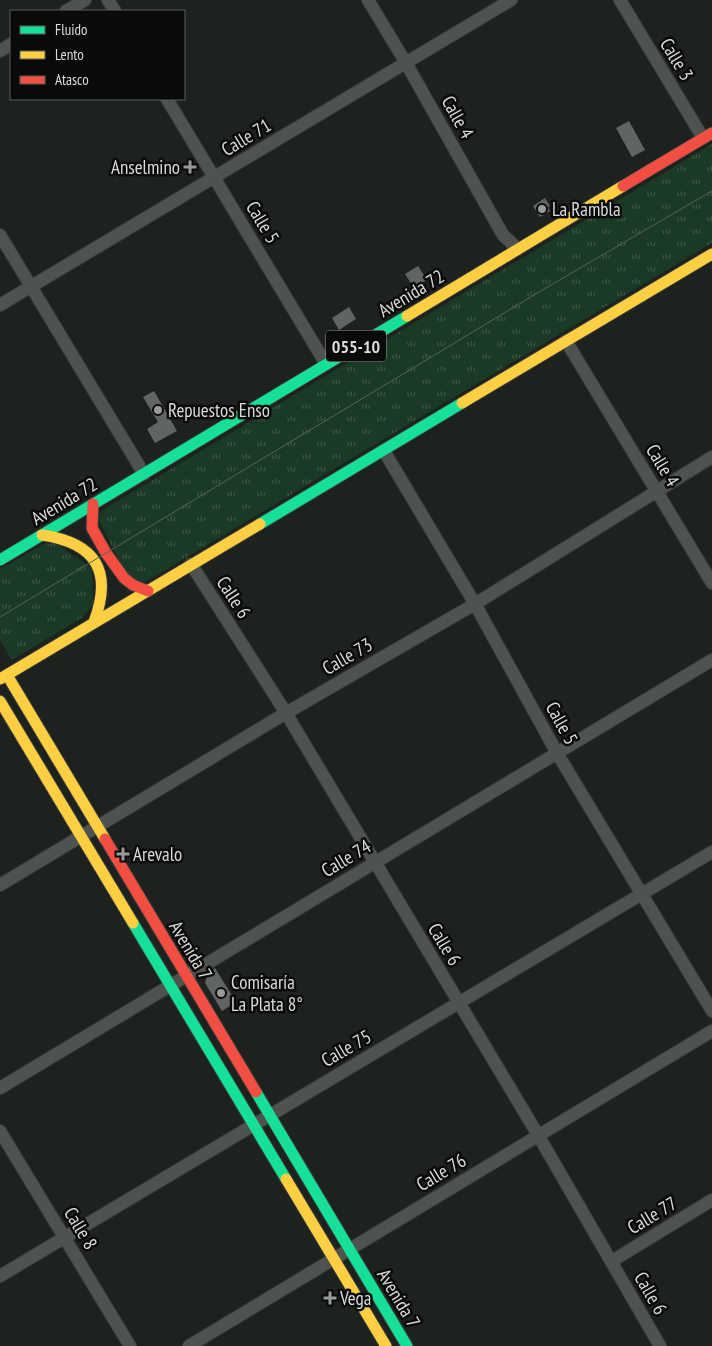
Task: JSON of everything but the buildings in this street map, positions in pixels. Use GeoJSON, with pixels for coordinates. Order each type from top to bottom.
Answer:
{"type":"FeatureCollection","features":[{"type":"Feature","properties":{"kind":"main road","name":"Avenida 72"},"geometry":{"type":"LineString","coordinates":[[0,560],[707,135]]}},
{"type":"Feature","properties":{"kind":"main road"},"geometry":{"type":"LineString","coordinates":[[3,677],[712,254]]}},
{"type":"Feature","properties":{"kind":"main road"},"geometry":{"type":"LineString","coordinates":[[93,504],[92,528],[106,552],[124,578],[133,585],[148,590]]}},
{"type":"Feature","properties":{"kind":"main road"},"geometry":{"type":"LineString","coordinates":[[42,535],[57,536],[71,541],[84,549],[94,560],[101,575],[103,591],[101,607],[94,622]]}},
{"type":"Feature","properties":{"kind":"main road","name":"Avenida 7"},"geometry":{"type":"LineString","coordinates":[[3,677],[97,827],[407,1346]]}},
{"type":"Feature","properties":{"kind":"main road","name":"Avenida 7"},"geometry":{"type":"LineString","coordinates":[[0,701],[386,1346]]}},
{"type":"Feature","properties":{"kind":"street"},"geometry":{"type":"LineString","coordinates":[[68,10],[85,0]]}},
{"type":"Feature","properties":{"kind":"street","name":"Calle 4"},"geometry":{"type":"LineString","coordinates":[[368,0],[406,63],[503,236],[518,249]]}},
{"type":"Feature","properties":{"kind":"street","name":"Calle 71"},"geometry":{"type":"LineString","coordinates":[[0,305],[511,0]]}},
{"type":"Feature","properties":{"kind":"street","name":"Calle 3"},"geometry":{"type":"LineString","coordinates":[[620,0],[707,135]]}},
{"type":"Feature","properties":{"kind":"street","name":"Calle 5"},"geometry":{"type":"LineString","coordinates":[[168,100],[326,364]]}},
{"type":"Feature","properties":{"kind":"street"},"geometry":{"type":"LineString","coordinates":[[0,235],[144,474]]}},
{"type":"Feature","properties":{"kind":"street","name":"Calle 4"},"geometry":{"type":"LineString","coordinates":[[566,341],[712,583]]}},
{"type":"Feature","properties":{"kind":"street","name":"Calle 5"},"geometry":{"type":"LineString","coordinates":[[384,450],[475,604],[557,754],[712,1011]]}},
{"type":"Feature","properties":{"kind":"street","name":"Calle 73"},"geometry":{"type":"LineString","coordinates":[[0,885],[286,713],[475,604],[712,457]]}},
{"type":"Feature","properties":{"kind":"street","name":"Calle 6"},"geometry":{"type":"LineString","coordinates":[[191,564],[286,713],[612,1261],[660,1346]]}},
{"type":"Feature","properties":{"kind":"street","name":"Calle 74"},"geometry":{"type":"LineString","coordinates":[[0,1088],[712,660]]}},
{"type":"Feature","properties":{"kind":"street","name":"Calle 75"},"geometry":{"type":"LineString","coordinates":[[0,1276],[712,852]]}},
{"type":"Feature","properties":{"kind":"street","name":"Calle 76"},"geometry":{"type":"LineString","coordinates":[[189,1346],[712,1031]]}},
{"type":"Feature","properties":{"kind":"street","name":"Calle 8"},"geometry":{"type":"LineString","coordinates":[[0,1130],[130,1346]]}},
{"type":"Feature","properties":{"kind":"street","name":"Calle 77"},"geometry":{"type":"LineString","coordinates":[[612,1261],[712,1200]]}},
{"type":"Feature","properties":{"kind":"green space"},"geometry":{"type":"Polygon","coordinates":[[[712,144],[712,243],[145,582],[127,577],[98,518],[101,511],[712,144]]]}},
{"type":"Feature","properties":{"kind":"green space"},"geometry":{"type":"Polygon","coordinates":[[[55,543],[92,568],[93,604],[83,617],[12,660],[0,640],[0,569],[44,544],[55,543]]]}},
{"type":"Feature","properties":{"kind":"tram line"},"geometry":{"type":"LineString","coordinates":[[0,617],[539,292],[712,191]]}},
{"type":"Feature","properties":{"kind":"traffic: fast"},"geometry":{"type":"LineString","coordinates":[[0,560],[407,316]]}},
{"type":"Feature","properties":{"kind":"traffic: fast"},"geometry":{"type":"LineString","coordinates":[[260,524],[462,403]]}},
{"type":"Feature","properties":{"kind":"traffic: fast"},"geometry":{"type":"LineString","coordinates":[[133,923],[286,1179]]}},
{"type":"Feature","properties":{"kind":"traffic: fast"},"geometry":{"type":"LineString","coordinates":[[256,1092],[407,1346]]}},
{"type":"Feature","properties":{"kind":"traffic: slow"},"geometry":{"type":"LineString","coordinates":[[407,316],[623,186]]}},
{"type":"Feature","properties":{"kind":"traffic: slow"},"geometry":{"type":"LineString","coordinates":[[462,403],[712,254]]}},
{"type":"Feature","properties":{"kind":"traffic: slow"},"geometry":{"type":"LineString","coordinates":[[0,679],[260,524]]}},
{"type":"Feature","properties":{"kind":"traffic: slow"},"geometry":{"type":"LineString","coordinates":[[42,535],[61,539],[76,545],[95,562],[100,574],[101,588],[94,622]]}},
{"type":"Feature","properties":{"kind":"traffic: slow"},"geometry":{"type":"LineString","coordinates":[[7,675],[105,839]]}},
{"type":"Feature","properties":{"kind":"traffic: slow"},"geometry":{"type":"LineString","coordinates":[[0,701],[133,923]]}},
{"type":"Feature","properties":{"kind":"traffic: slow"},"geometry":{"type":"LineString","coordinates":[[286,1179],[386,1346]]}},
{"type":"Feature","properties":{"kind":"traffic: jam"},"geometry":{"type":"LineString","coordinates":[[623,186],[712,133]]}},
{"type":"Feature","properties":{"kind":"traffic: jam"},"geometry":{"type":"LineString","coordinates":[[93,504],[92,528],[106,553],[124,578],[133,585],[148,591]]}},
{"type":"Feature","properties":{"kind":"traffic: jam"},"geometry":{"type":"LineString","coordinates":[[105,839],[256,1092]]}},
{"type":"Feature","properties":{"kind":"place","name":"Anselmino"},"geometry":{"type":"Point","coordinates":[190,167]}},
{"type":"Feature","properties":{"kind":"place","name":"La Rambla"},"geometry":{"type":"Point","coordinates":[542,209]}},
{"type":"Feature","properties":{"kind":"place","name":"Repuestos Enso"},"geometry":{"type":"Point","coordinates":[158,410]}},
{"type":"Feature","properties":{"kind":"place","name":"Arevalo"},"geometry":{"type":"Point","coordinates":[123,854]}},
{"type":"Feature","properties":{"kind":"place","name":"Comisaría La Plata 8°"},"geometry":{"type":"Point","coordinates":[221,993]}},
{"type":"Feature","properties":{"kind":"place","name":"Vega"},"geometry":{"type":"Point","coordinates":[330,1298]}}]}
